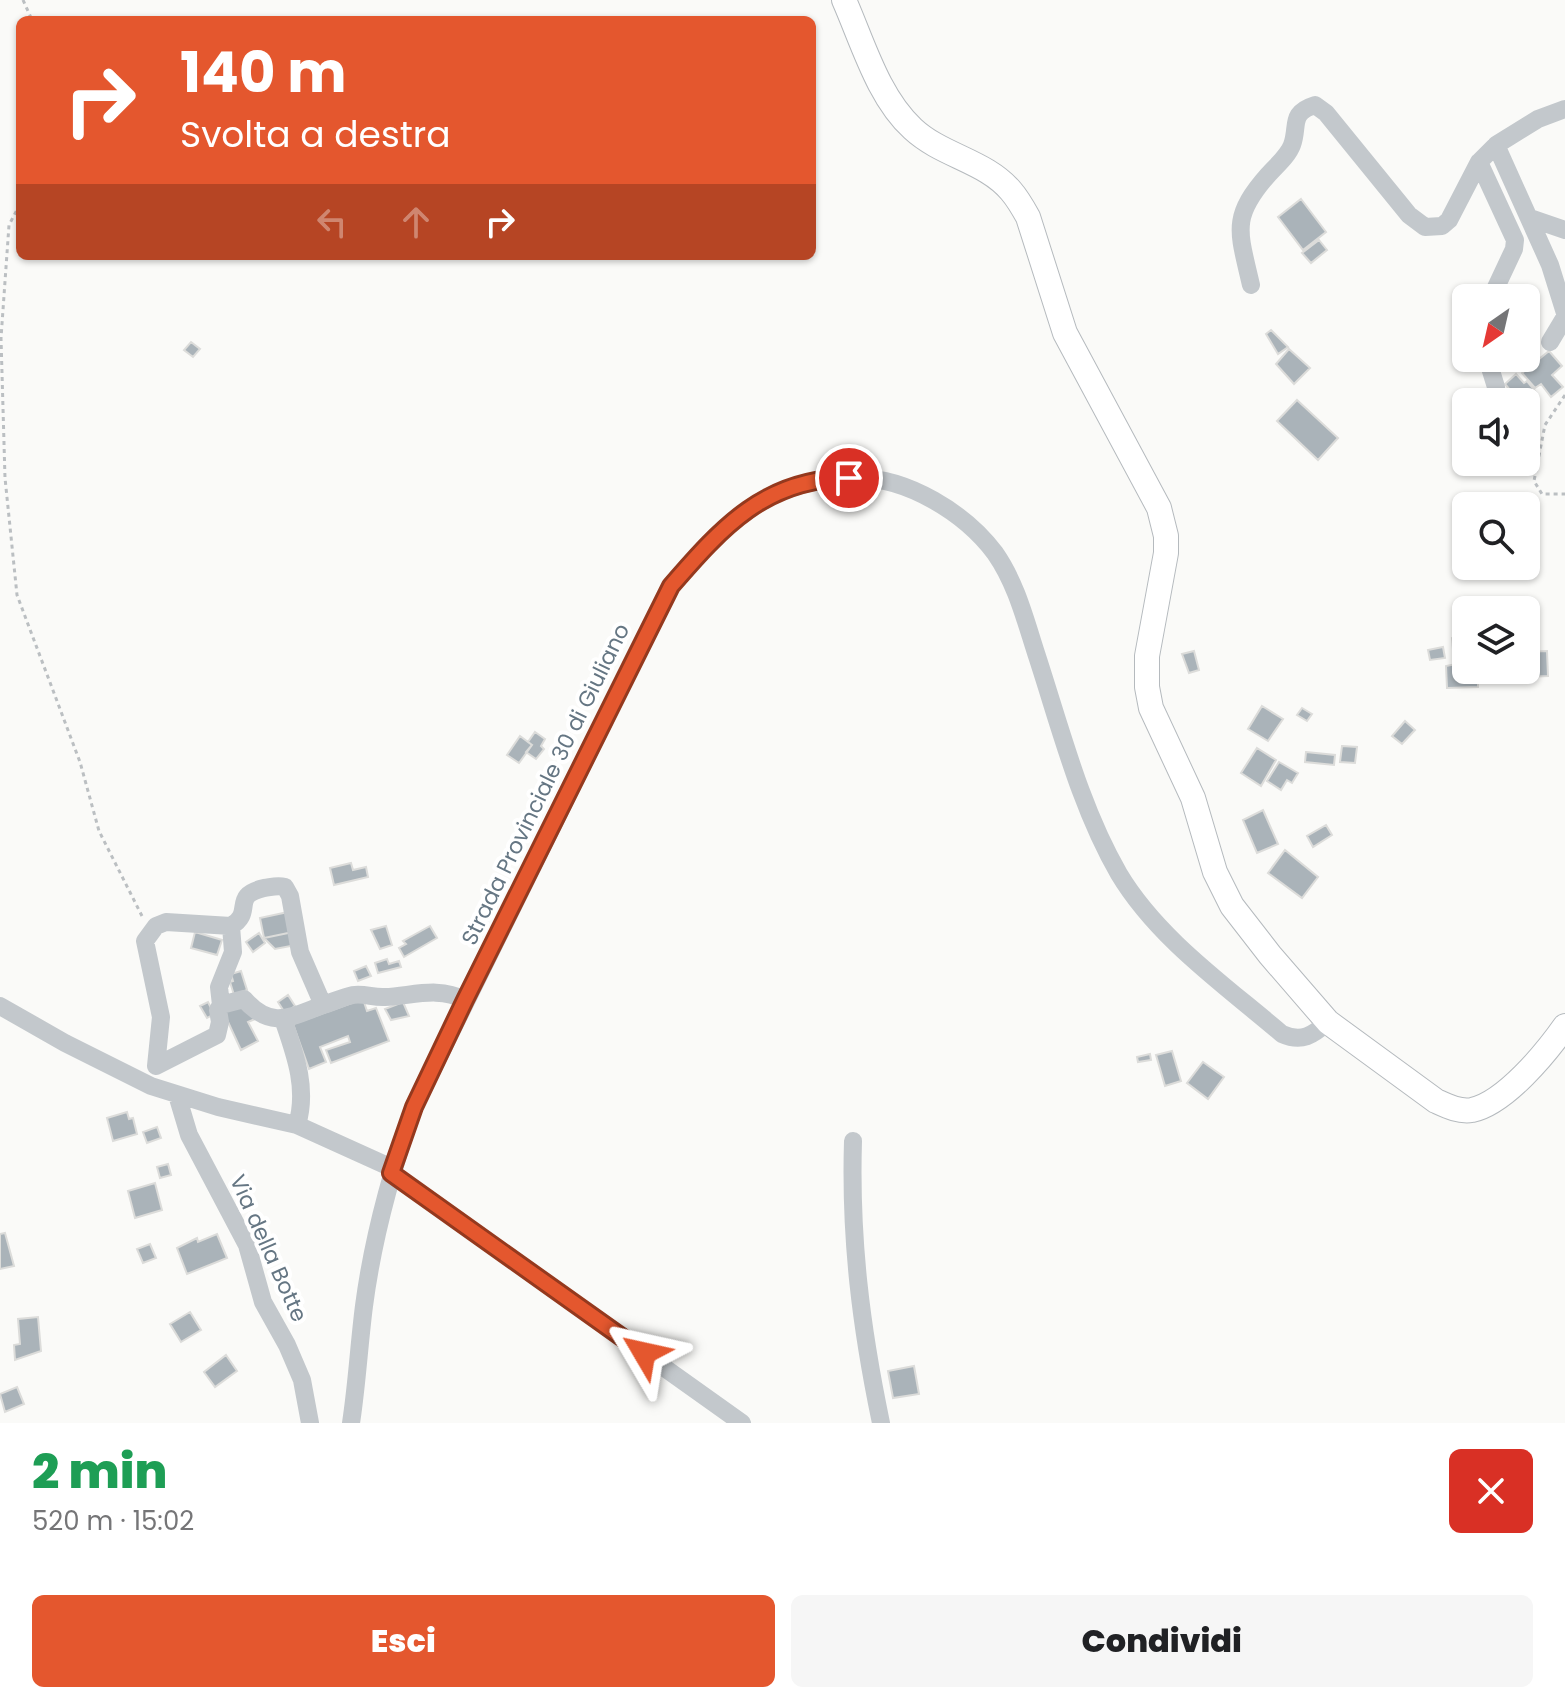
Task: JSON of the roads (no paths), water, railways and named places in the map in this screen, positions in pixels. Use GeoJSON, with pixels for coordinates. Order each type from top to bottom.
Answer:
{"type":"FeatureCollection","features":[{"type":"Feature","properties":{"kind":"main road"},"geometry":{"type":"LineString","coordinates":[[844,0],[881,84],[899,114],[927,141],[998,180],[1010,190],[1028,217],[1065,333],[1139,466],[1163,519],[1166,553],[1145,671],[1151,708],[1193,798],[1215,872],[1232,906],[1328,1022],[1436,1101],[1452,1109],[1472,1110],[1509,1089],[1565,1026]]}},
{"type":"Feature","properties":{"kind":"street"},"geometry":{"type":"LineString","coordinates":[[1251,285],[1239,229],[1241,215],[1249,196],[1292,145],[1295,124],[1305,108],[1315,105],[1326,113],[1409,215],[1425,227],[1442,226],[1449,220],[1479,162],[1496,145],[1538,119],[1565,109]]}},
{"type":"Feature","properties":{"kind":"street"},"geometry":{"type":"LineString","coordinates":[[1496,145],[1550,265],[1565,315],[1550,342]]}},
{"type":"Feature","properties":{"kind":"street"},"geometry":{"type":"LineString","coordinates":[[1479,162],[1515,240],[1498,284]]}},
{"type":"Feature","properties":{"kind":"street"},"geometry":{"type":"LineString","coordinates":[[1530,218],[1565,230]]}},
{"type":"Feature","properties":{"kind":"street"},"geometry":{"type":"LineString","coordinates":[[1491,372],[1496,387]]}},
{"type":"Feature","properties":{"kind":"street","name":"Strada Provinciale 30 di Giuliano"},"geometry":{"type":"LineString","coordinates":[[351,1423],[364,1303],[391,1170],[414,1107],[671,586],[709,542],[739,515],[764,498],[795,485],[830,478],[869,477],[900,485],[964,520],[995,554],[1016,591],[1093,820],[1119,874],[1150,915],[1181,947],[1282,1034],[1298,1039],[1312,1036],[1328,1022]]}},
{"type":"Feature","properties":{"kind":"street"},"geometry":{"type":"LineString","coordinates":[[231,926],[233,952],[219,987],[221,1005],[217,1035],[156,1066],[161,1017],[145,941],[156,926],[166,922],[231,926],[242,916],[246,896],[251,891],[278,885],[287,889],[296,941],[323,1005]]}},
{"type":"Feature","properties":{"kind":"street"},"geometry":{"type":"LineString","coordinates":[[221,1005],[244,999],[257,1013],[283,1019],[353,995],[383,997],[407,993],[444,993],[465,1000]]}},
{"type":"Feature","properties":{"kind":"street"},"geometry":{"type":"LineString","coordinates":[[0,1006],[140,1081],[218,1107],[297,1125],[391,1170],[742,1423]]}},
{"type":"Feature","properties":{"kind":"street"},"geometry":{"type":"LineString","coordinates":[[283,1019],[298,1065],[302,1097],[297,1125]]}},
{"type":"Feature","properties":{"kind":"street","name":"Via della Botte"},"geometry":{"type":"LineString","coordinates":[[177,1095],[189,1135],[247,1245],[263,1302],[302,1380],[310,1423]]}},
{"type":"Feature","properties":{"kind":"street"},"geometry":{"type":"LineString","coordinates":[[853,1141],[851,1204],[856,1280],[881,1423]]}}]}
